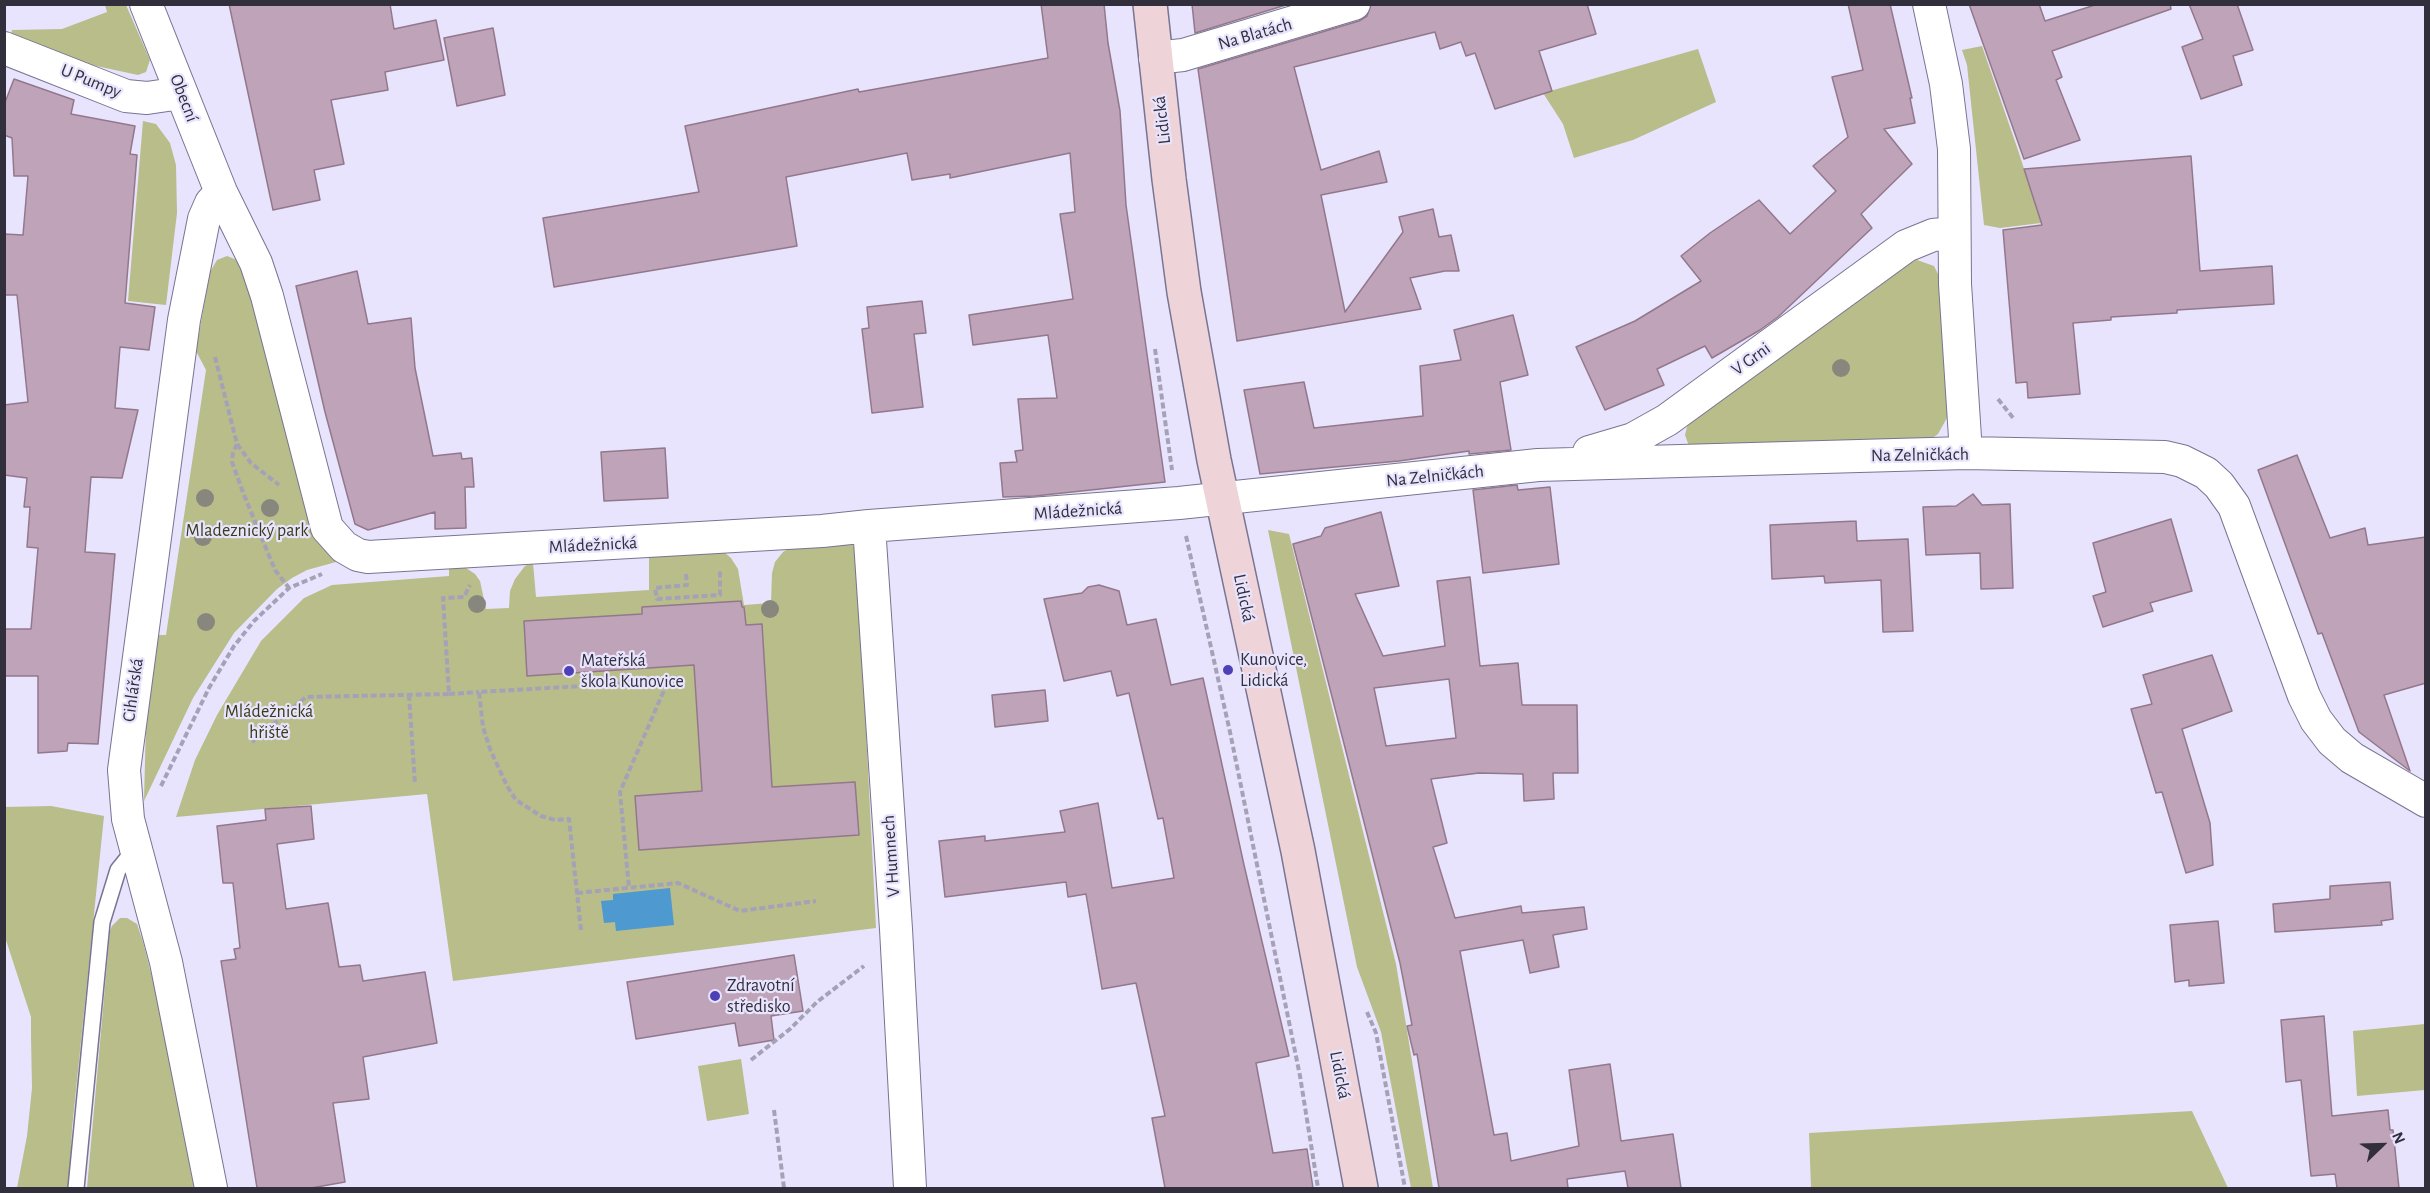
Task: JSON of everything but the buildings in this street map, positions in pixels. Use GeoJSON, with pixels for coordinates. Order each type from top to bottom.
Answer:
{"type":"FeatureCollection","features":[{"type":"Feature","properties":{"kind":"main road","name":"Lidická"},"geometry":{"type":"LineString","coordinates":[[1150,4],[1184,292],[1222,499],[1298,851],[1361,1188]]}},
{"type":"Feature","properties":{"kind":"street","name":"Obecní"},"geometry":{"type":"LineString","coordinates":[[146,4],[221,192]]}},
{"type":"Feature","properties":{"kind":"street","name":"Na Blatách"},"geometry":{"type":"LineString","coordinates":[[1155,58],[1183,55],[1354,4]]}},
{"type":"Feature","properties":{"kind":"street"},"geometry":{"type":"LineString","coordinates":[[1929,4],[1946,84],[1954,149],[1953,233],[1966,453]]}},
{"type":"Feature","properties":{"kind":"street","name":"U Pumpy"},"geometry":{"type":"LineString","coordinates":[[4,48],[126,96],[147,98],[181,93]]}},
{"type":"Feature","properties":{"kind":"street","name":"Mládežnická"},"geometry":{"type":"LineString","coordinates":[[221,192],[246,242],[264,286],[327,528],[344,547],[368,557],[822,531],[1222,499]]}},
{"type":"Feature","properties":{"kind":"street","name":"Cihlářská"},"geometry":{"type":"LineString","coordinates":[[211,1188],[166,962],[125,807],[126,748],[184,321],[204,219],[211,203],[221,192]]}},
{"type":"Feature","properties":{"kind":"street","name":"V Grni"},"geometry":{"type":"LineString","coordinates":[[1538,465],[1615,445],[1650,430],[1906,246],[1933,235],[1953,233]]}},
{"type":"Feature","properties":{"kind":"street","name":"Na Zelničkách"},"geometry":{"type":"LineString","coordinates":[[1222,499],[1538,465],[1966,453],[2165,457],[2182,461],[2206,472],[2234,506],[2304,696],[2316,720],[2332,741],[2352,758],[2426,801]]}},
{"type":"Feature","properties":{"kind":"street","name":"V Humnech"},"geometry":{"type":"LineString","coordinates":[[869,526],[897,941],[905,1188]]}},
{"type":"Feature","properties":{"kind":"lane"},"geometry":{"type":"LineString","coordinates":[[76,1188],[102,922],[118,870],[135,849]]}},
{"type":"Feature","properties":{"kind":"path"},"geometry":{"type":"LineString","coordinates":[[184,321],[200,327],[207,336],[225,390],[237,444],[251,463],[286,490],[320,507]]}},
{"type":"Feature","properties":{"kind":"path"},"geometry":{"type":"LineString","coordinates":[[1154,340],[1179,503],[1230,732],[1300,1076],[1318,1188]]}},
{"type":"Feature","properties":{"kind":"path"},"geometry":{"type":"LineString","coordinates":[[237,444],[232,453],[232,462],[275,570],[288,588]]}},
{"type":"Feature","properties":{"kind":"path"},"geometry":{"type":"LineString","coordinates":[[449,694],[443,598],[464,597],[470,584],[467,575],[454,571],[452,552]]}},
{"type":"Feature","properties":{"kind":"path"},"geometry":{"type":"LineString","coordinates":[[158,792],[208,688],[225,658],[254,621],[288,588],[303,580],[368,557]]}},
{"type":"Feature","properties":{"kind":"path"},"geometry":{"type":"LineString","coordinates":[[686,568],[687,585],[656,588],[657,599],[720,595],[719,566]]}},
{"type":"Feature","properties":{"kind":"path"},"geometry":{"type":"LineString","coordinates":[[720,574],[729,573]]}},
{"type":"Feature","properties":{"kind":"path"},"geometry":{"type":"LineString","coordinates":[[252,742],[306,698],[449,694],[668,681],[620,792],[629,888]]}},
{"type":"Feature","properties":{"kind":"path"},"geometry":{"type":"LineString","coordinates":[[503,682],[504,690]]}},
{"type":"Feature","properties":{"kind":"path"},"geometry":{"type":"LineString","coordinates":[[479,692],[483,727],[490,749],[516,800],[541,816],[555,820],[569,819],[581,930]]}},
{"type":"Feature","properties":{"kind":"path"},"geometry":{"type":"LineString","coordinates":[[408,695],[415,784]]}},
{"type":"Feature","properties":{"kind":"path"},"geometry":{"type":"LineString","coordinates":[[577,893],[678,883],[740,911],[816,901]]}},
{"type":"Feature","properties":{"kind":"path"},"geometry":{"type":"LineString","coordinates":[[751,1060],[790,1029],[817,1002],[872,959]]}},
{"type":"Feature","properties":{"kind":"path"},"geometry":{"type":"LineString","coordinates":[[774,1110],[784,1188]]}},
{"type":"Feature","properties":{"kind":"green space"},"geometry":{"type":"Polygon","coordinates":[[[105,5],[126,5],[150,60],[146,72],[138,75],[64,59],[11,36],[12,30],[62,29],[107,12],[105,5]]]}},
{"type":"Feature","properties":{"kind":"green space"},"geometry":{"type":"Polygon","coordinates":[[[1982,46],[2041,223],[2000,228],[1984,225],[1967,65],[1962,50],[1982,46]]]}},
{"type":"Feature","properties":{"kind":"green space"},"geometry":{"type":"Polygon","coordinates":[[[1698,49],[1716,102],[1633,140],[1574,158],[1563,124],[1543,93],[1698,49]]]}},
{"type":"Feature","properties":{"kind":"green space"},"geometry":{"type":"Polygon","coordinates":[[[143,121],[156,124],[170,143],[176,165],[177,213],[166,305],[128,301],[143,121]]]}},
{"type":"Feature","properties":{"kind":"green space","name":"Mladeznický park"},"geometry":{"type":"Polygon","coordinates":[[[227,256],[242,262],[319,541],[336,562],[307,570],[292,578],[277,589],[234,633],[193,698],[144,801],[146,722],[155,635],[166,635],[206,370],[196,351],[210,272],[217,260],[227,256]]]}},
{"type":"Feature","properties":{"kind":"green space"},"geometry":{"type":"Polygon","coordinates":[[[1917,260],[1934,266],[1940,278],[1948,416],[1938,434],[1931,439],[1689,446],[1685,435],[1691,422],[1903,265],[1917,260]]]}},
{"type":"Feature","properties":{"kind":"green space"},"geometry":{"type":"Polygon","coordinates":[[[1268,530],[1289,534],[1396,964],[1433,1188],[1411,1188],[1381,1032],[1357,967],[1268,530]]]}},
{"type":"Feature","properties":{"kind":"green space","name":"Mládežnická hřiště"},"geometry":{"type":"Polygon","coordinates":[[[852,544],[857,552],[876,928],[453,981],[427,794],[176,817],[195,760],[217,715],[261,641],[304,598],[332,585],[449,576],[449,567],[463,566],[475,574],[480,581],[486,609],[509,608],[510,591],[515,579],[525,566],[533,563],[536,597],[649,590],[649,556],[724,552],[738,569],[744,605],[771,603],[772,573],[775,562],[783,552],[790,548],[852,544]]]}},
{"type":"Feature","properties":{"kind":"green space"},"geometry":{"type":"Polygon","coordinates":[[[51,806],[104,816],[72,1129],[69,1188],[17,1188],[27,1136],[32,1088],[31,1017],[5,937],[4,807],[51,806]]]}},
{"type":"Feature","properties":{"kind":"green space"},"geometry":{"type":"Polygon","coordinates":[[[120,918],[127,918],[137,924],[143,942],[155,989],[194,1188],[87,1188],[110,931],[120,918]]]}},
{"type":"Feature","properties":{"kind":"green space"},"geometry":{"type":"Polygon","coordinates":[[[2425,1024],[2425,1090],[2357,1096],[2353,1031],[2425,1024]]]}},
{"type":"Feature","properties":{"kind":"green space"},"geometry":{"type":"Polygon","coordinates":[[[741,1059],[749,1114],[707,1121],[698,1066],[741,1059]]]}},
{"type":"Feature","properties":{"kind":"green space"},"geometry":{"type":"Polygon","coordinates":[[[2192,1111],[2228,1188],[1811,1188],[1809,1133],[2192,1111]]]}},
{"type":"Feature","properties":{"kind":"water"},"geometry":{"type":"Polygon","coordinates":[[[670,888],[674,925],[616,931],[615,922],[604,923],[601,901],[613,900],[613,894],[670,888]]]}},
{"type":"Feature","properties":{"kind":"place","name":"Kunovice, Lidická"},"geometry":{"type":"Point","coordinates":[1228,670]}},
{"type":"Feature","properties":{"kind":"place","name":"Mateřská škola Kunovice"},"geometry":{"type":"Point","coordinates":[569,671]}},
{"type":"Feature","properties":{"kind":"place","name":"Zdravotní středisko"},"geometry":{"type":"Point","coordinates":[715,996]}}]}
